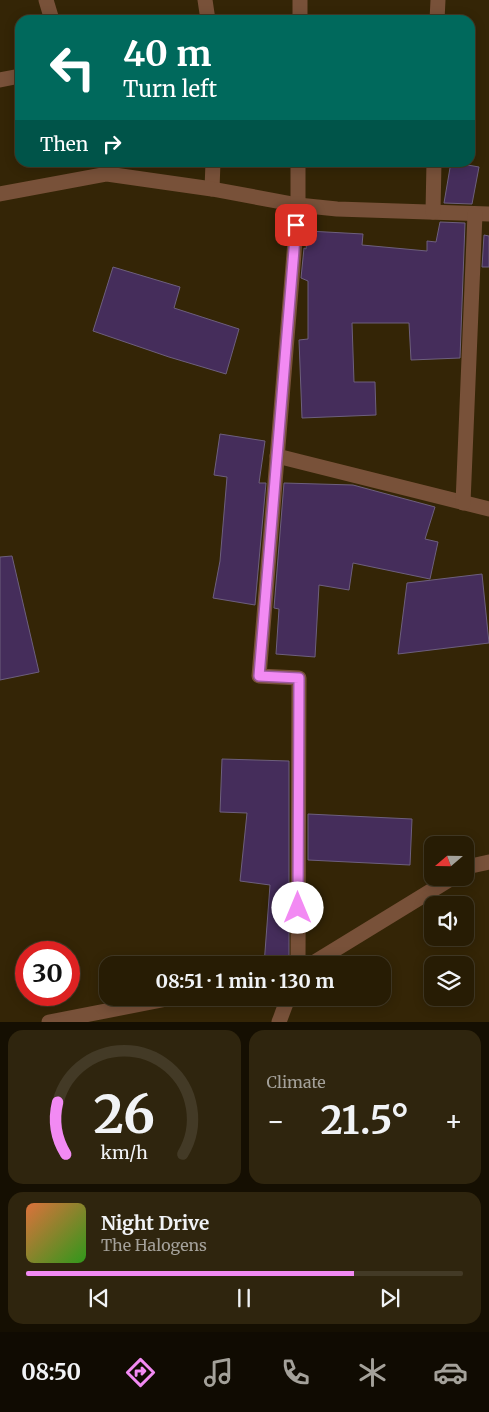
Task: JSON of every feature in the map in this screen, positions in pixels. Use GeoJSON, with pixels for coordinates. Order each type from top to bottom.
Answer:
{"type":"FeatureCollection","features":[{"type":"Feature","properties":{"kind":"street"},"geometry":{"type":"LineString","coordinates":[[46,0],[50,15]]}},
{"type":"Feature","properties":{"kind":"street"},"geometry":{"type":"LineString","coordinates":[[204,0],[207,15]]}},
{"type":"Feature","properties":{"kind":"street"},"geometry":{"type":"LineString","coordinates":[[300,0],[300,15]]}},
{"type":"Feature","properties":{"kind":"street"},"geometry":{"type":"LineString","coordinates":[[437,15],[438,0]]}},
{"type":"Feature","properties":{"kind":"street"},"geometry":{"type":"LineString","coordinates":[[0,80],[15,77]]}},
{"type":"Feature","properties":{"kind":"street"},"geometry":{"type":"LineString","coordinates":[[212,189],[213,167]]}},
{"type":"Feature","properties":{"kind":"street"},"geometry":{"type":"LineString","coordinates":[[298,167],[298,205],[259,676],[299,678],[298,956]]}},
{"type":"Feature","properties":{"kind":"street"},"geometry":{"type":"LineString","coordinates":[[433,212],[434,167]]}},
{"type":"Feature","properties":{"kind":"street"},"geometry":{"type":"LineString","coordinates":[[0,194],[90,169],[106,174],[212,189],[298,205],[337,209],[482,214],[463,503]]}},
{"type":"Feature","properties":{"kind":"street"},"geometry":{"type":"LineString","coordinates":[[277,456],[489,509]]}},
{"type":"Feature","properties":{"kind":"street"},"geometry":{"type":"LineString","coordinates":[[474,865],[489,862]]}},
{"type":"Feature","properties":{"kind":"street"},"geometry":{"type":"LineString","coordinates":[[325,956],[439,886]]}},
{"type":"Feature","properties":{"kind":"street"},"geometry":{"type":"LineString","coordinates":[[50,1022],[131,1006]]}},
{"type":"Feature","properties":{"kind":"street"},"geometry":{"type":"LineString","coordinates":[[279,1022],[285,1006]]}},
{"type":"Feature","properties":{"kind":"building"},"geometry":{"type":"Polygon","coordinates":[[[450,167],[479,167],[472,204],[444,203],[450,167]]]}},
{"type":"Feature","properties":{"kind":"building"},"geometry":{"type":"Polygon","coordinates":[[[440,222],[465,223],[460,358],[411,360],[409,323],[352,323],[354,382],[375,382],[376,415],[302,418],[299,340],[308,339],[308,281],[301,278],[308,231],[363,234],[362,245],[427,251],[427,241],[436,242],[440,222]]]}},
{"type":"Feature","properties":{"kind":"building"},"geometry":{"type":"Polygon","coordinates":[[[484,235],[489,236],[489,267],[482,267],[484,235]]]}},
{"type":"Feature","properties":{"kind":"building"},"geometry":{"type":"Polygon","coordinates":[[[113,267],[180,287],[174,308],[239,329],[226,374],[93,331],[113,267]]]}},
{"type":"Feature","properties":{"kind":"building"},"geometry":{"type":"Polygon","coordinates":[[[220,434],[265,441],[259,483],[266,483],[255,605],[213,598],[220,561],[227,477],[214,475],[220,434]]]}},
{"type":"Feature","properties":{"kind":"building"},"geometry":{"type":"Polygon","coordinates":[[[284,483],[353,485],[435,507],[425,539],[438,542],[430,579],[353,563],[349,590],[319,585],[315,657],[276,654],[279,609],[274,608],[284,483]]]}},
{"type":"Feature","properties":{"kind":"building"},"geometry":{"type":"Polygon","coordinates":[[[12,556],[39,672],[0,680],[0,557],[12,556]]]}},
{"type":"Feature","properties":{"kind":"building"},"geometry":{"type":"Polygon","coordinates":[[[482,574],[489,643],[398,654],[407,583],[482,574]]]}},
{"type":"Feature","properties":{"kind":"building"},"geometry":{"type":"Polygon","coordinates":[[[222,759],[289,761],[289,956],[265,956],[270,885],[240,881],[247,813],[220,812],[222,759]]]}},
{"type":"Feature","properties":{"kind":"building"},"geometry":{"type":"Polygon","coordinates":[[[308,814],[412,819],[410,865],[308,860],[308,814]]]}},
{"type":"Feature","properties":{"kind":"route"},"geometry":{"type":"LineString","coordinates":[[296,225],[259,676],[299,678],[298,908]]}}]}
